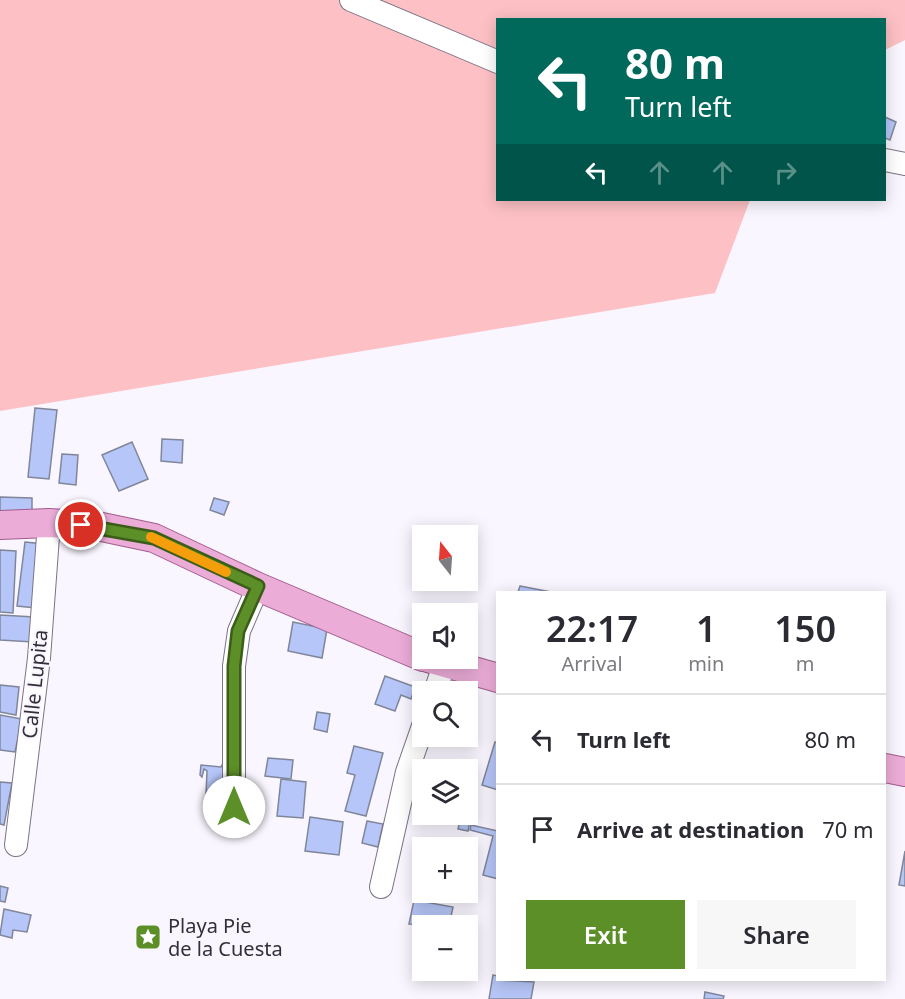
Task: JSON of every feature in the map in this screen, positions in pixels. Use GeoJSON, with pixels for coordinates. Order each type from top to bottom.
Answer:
{"type":"FeatureCollection","features":[{"type":"Feature","properties":{"kind":"main road"},"geometry":{"type":"LineString","coordinates":[[0,525],[49,523],[97,526],[154,538],[258,586],[412,652]]}},
{"type":"Feature","properties":{"kind":"main road"},"geometry":{"type":"LineString","coordinates":[[465,669],[496,677]]}},
{"type":"Feature","properties":{"kind":"main road"},"geometry":{"type":"LineString","coordinates":[[886,768],[905,772]]}},
{"type":"Feature","properties":{"kind":"street"},"geometry":{"type":"LineString","coordinates":[[351,0],[496,61]]}},
{"type":"Feature","properties":{"kind":"street"},"geometry":{"type":"LineString","coordinates":[[886,160],[905,164]]}},
{"type":"Feature","properties":{"kind":"street","name":"Calle Lupita"},"geometry":{"type":"LineString","coordinates":[[16,845],[39,658],[49,523]]}},
{"type":"Feature","properties":{"kind":"street"},"geometry":{"type":"LineString","coordinates":[[234,807],[234,666],[238,631],[258,586]]}},
{"type":"Feature","properties":{"kind":"street"},"geometry":{"type":"LineString","coordinates":[[381,887],[407,772],[416,747]]}},
{"type":"Feature","properties":{"kind":"shaded area"},"geometry":{"type":"Polygon","coordinates":[[[0,0],[905,0],[905,40],[886,50],[886,18],[496,18],[496,201],[750,201],[715,293],[0,411],[0,0]]]}},
{"type":"Feature","properties":{"kind":"building"},"geometry":{"type":"Polygon","coordinates":[[[886,117],[896,122],[890,140],[886,138],[886,117]]]}},
{"type":"Feature","properties":{"kind":"building"},"geometry":{"type":"Polygon","coordinates":[[[35,408],[57,410],[49,479],[28,477],[35,408]]]}},
{"type":"Feature","properties":{"kind":"building"},"geometry":{"type":"Polygon","coordinates":[[[162,439],[183,440],[182,463],[161,461],[162,439]]]}},
{"type":"Feature","properties":{"kind":"building"},"geometry":{"type":"Polygon","coordinates":[[[132,442],[148,479],[119,491],[102,455],[132,442]]]}},
{"type":"Feature","properties":{"kind":"building"},"geometry":{"type":"Polygon","coordinates":[[[62,454],[78,455],[76,485],[59,483],[62,454]]]}},
{"type":"Feature","properties":{"kind":"building"},"geometry":{"type":"Polygon","coordinates":[[[0,497],[32,498],[32,512],[0,511],[0,497]]]}},
{"type":"Feature","properties":{"kind":"building"},"geometry":{"type":"Polygon","coordinates":[[[214,498],[229,502],[224,515],[210,510],[214,498]]]}},
{"type":"Feature","properties":{"kind":"building"},"geometry":{"type":"Polygon","coordinates":[[[25,542],[44,544],[36,608],[17,606],[25,542]]]}},
{"type":"Feature","properties":{"kind":"building"},"geometry":{"type":"Polygon","coordinates":[[[0,550],[16,551],[13,613],[0,612],[0,550]]]}},
{"type":"Feature","properties":{"kind":"building"},"geometry":{"type":"Polygon","coordinates":[[[520,586],[546,591],[518,591],[520,586]]]}},
{"type":"Feature","properties":{"kind":"building"},"geometry":{"type":"Polygon","coordinates":[[[0,615],[34,617],[33,642],[0,640],[0,615]]]}},
{"type":"Feature","properties":{"kind":"building"},"geometry":{"type":"Polygon","coordinates":[[[293,622],[327,629],[322,658],[288,651],[293,622]]]}},
{"type":"Feature","properties":{"kind":"building"},"geometry":{"type":"Polygon","coordinates":[[[385,676],[412,686],[411,699],[401,695],[395,711],[375,704],[385,676]]]}},
{"type":"Feature","properties":{"kind":"building"},"geometry":{"type":"Polygon","coordinates":[[[0,685],[19,687],[16,715],[0,712],[0,685]]]}},
{"type":"Feature","properties":{"kind":"building"},"geometry":{"type":"Polygon","coordinates":[[[317,712],[330,714],[327,732],[314,729],[317,712]]]}},
{"type":"Feature","properties":{"kind":"building"},"geometry":{"type":"Polygon","coordinates":[[[0,715],[22,719],[15,752],[0,750],[0,715]]]}},
{"type":"Feature","properties":{"kind":"building"},"geometry":{"type":"Polygon","coordinates":[[[495,742],[496,789],[482,785],[495,742]]]}},
{"type":"Feature","properties":{"kind":"building"},"geometry":{"type":"Polygon","coordinates":[[[354,746],[383,753],[366,816],[345,811],[355,775],[347,773],[354,746]]]}},
{"type":"Feature","properties":{"kind":"building"},"geometry":{"type":"Polygon","coordinates":[[[268,758],[293,760],[291,779],[265,776],[268,758]]]}},
{"type":"Feature","properties":{"kind":"building"},"geometry":{"type":"Polygon","coordinates":[[[225,759],[230,797],[206,795],[207,771],[204,769],[202,777],[200,775],[201,765],[221,767],[225,759]]]}},
{"type":"Feature","properties":{"kind":"building"},"geometry":{"type":"Polygon","coordinates":[[[281,779],[306,782],[303,818],[277,816],[281,779]]]}},
{"type":"Feature","properties":{"kind":"building"},"geometry":{"type":"Polygon","coordinates":[[[0,782],[12,783],[4,825],[0,824],[0,782]]]}},
{"type":"Feature","properties":{"kind":"building"},"geometry":{"type":"Polygon","coordinates":[[[310,817],[343,822],[339,855],[305,851],[310,817]]]}},
{"type":"Feature","properties":{"kind":"building"},"geometry":{"type":"Polygon","coordinates":[[[367,821],[383,824],[378,847],[362,843],[367,821]]]}},
{"type":"Feature","properties":{"kind":"building"},"geometry":{"type":"Polygon","coordinates":[[[459,825],[469,825],[468,831],[458,829],[459,825]]]}},
{"type":"Feature","properties":{"kind":"building"},"geometry":{"type":"Polygon","coordinates":[[[471,825],[496,831],[496,878],[483,875],[493,836],[470,830],[471,825]]]}},
{"type":"Feature","properties":{"kind":"building"},"geometry":{"type":"Polygon","coordinates":[[[905,851],[905,886],[899,885],[905,851]]]}},
{"type":"Feature","properties":{"kind":"building"},"geometry":{"type":"Polygon","coordinates":[[[0,886],[8,888],[5,902],[0,901],[0,886]]]}},
{"type":"Feature","properties":{"kind":"building"},"geometry":{"type":"Polygon","coordinates":[[[413,903],[453,907],[451,915],[412,915],[412,924],[409,924],[413,903]]]}},
{"type":"Feature","properties":{"kind":"building"},"geometry":{"type":"Polygon","coordinates":[[[4,909],[31,915],[27,932],[13,930],[12,938],[0,935],[4,909]]]}},
{"type":"Feature","properties":{"kind":"building"},"geometry":{"type":"Polygon","coordinates":[[[493,975],[496,976],[496,981],[534,982],[531,999],[489,999],[493,975]]]}},
{"type":"Feature","properties":{"kind":"building"},"geometry":{"type":"Polygon","coordinates":[[[705,992],[724,996],[723,999],[704,999],[705,992]]]}},
{"type":"Feature","properties":{"kind":"slow traffic"},"geometry":{"type":"LineString","coordinates":[[151,537],[226,572]]}},
{"type":"Feature","properties":{"kind":"place","name":"Playa Pie de la Cuesta"},"geometry":{"type":"Point","coordinates":[148,937]}},
{"type":"Feature","properties":{"kind":"route"},"geometry":{"type":"LineString","coordinates":[[81,525],[97,526],[154,538],[258,586],[238,631],[234,666],[234,807]]}}]}
